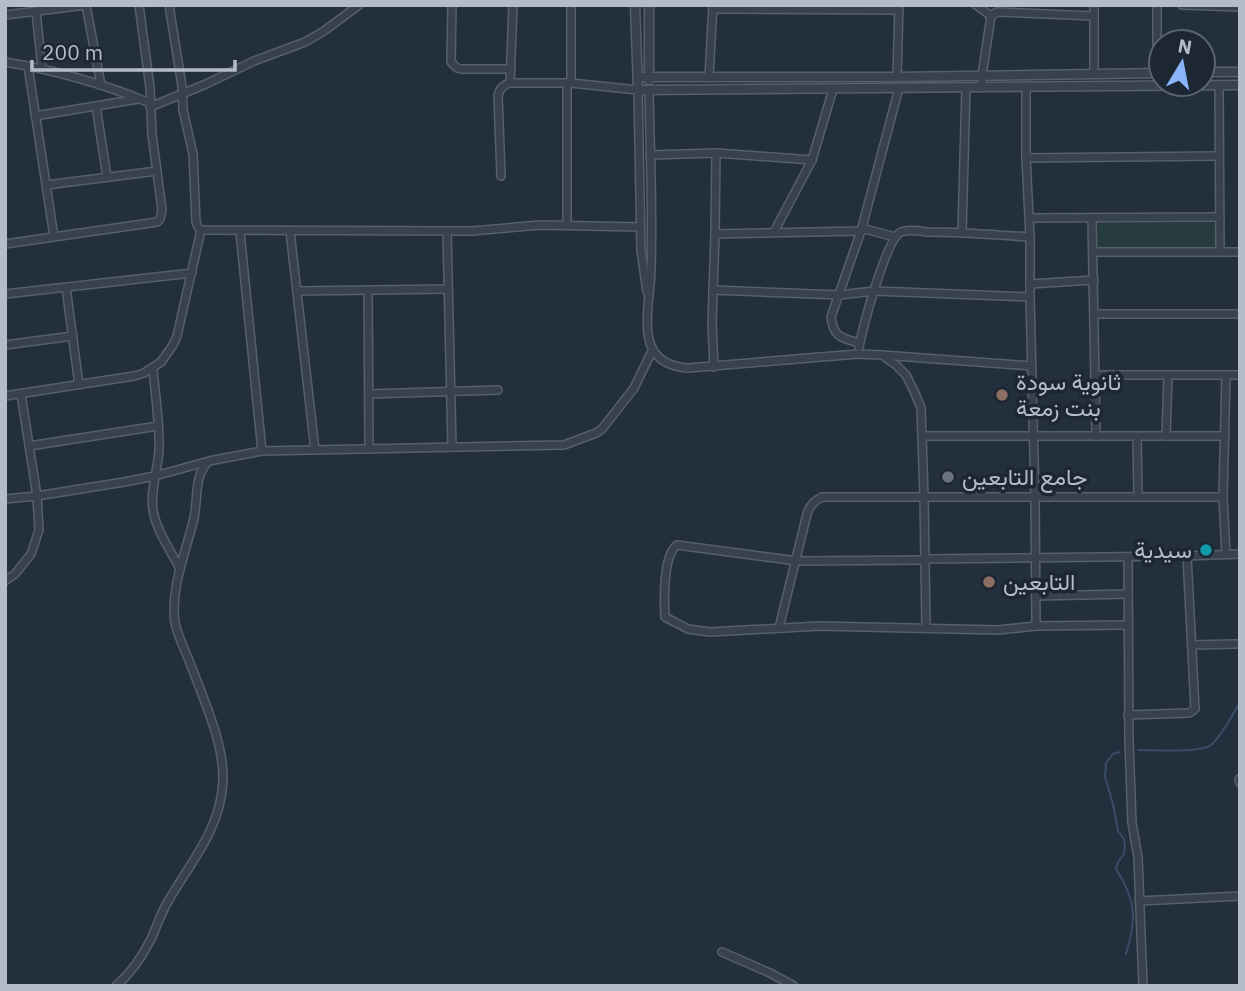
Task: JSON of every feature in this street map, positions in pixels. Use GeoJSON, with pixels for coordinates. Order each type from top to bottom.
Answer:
{"type":"FeatureCollection","features":[{"type":"Feature","properties":{"kind":"street"},"geometry":{"type":"LineString","coordinates":[[5,15],[86,5],[101,85]]}},
{"type":"Feature","properties":{"kind":"street"},"geometry":{"type":"LineString","coordinates":[[5,244],[157,222],[162,215],[139,5]]}},
{"type":"Feature","properties":{"kind":"street"},"geometry":{"type":"LineString","coordinates":[[169,5],[183,94],[184,119],[193,153],[196,222],[201,230],[472,231],[568,225],[640,227]]}},
{"type":"Feature","properties":{"kind":"street"},"geometry":{"type":"LineString","coordinates":[[5,64],[24,65],[101,85],[150,105],[183,94],[254,61],[305,42],[359,5]]}},
{"type":"Feature","properties":{"kind":"street"},"geometry":{"type":"LineString","coordinates":[[452,5],[453,66],[461,69],[511,69]]}},
{"type":"Feature","properties":{"kind":"street"},"geometry":{"type":"LineString","coordinates":[[510,83],[513,5]]}},
{"type":"Feature","properties":{"kind":"street"},"geometry":{"type":"LineString","coordinates":[[568,225],[571,5]]}},
{"type":"Feature","properties":{"kind":"street"},"geometry":{"type":"LineString","coordinates":[[635,5],[640,227],[648,296]]}},
{"type":"Feature","properties":{"kind":"street"},"geometry":{"type":"LineString","coordinates":[[649,5],[651,266],[648,332],[653,349],[665,362],[688,368],[858,354],[1031,366]]}},
{"type":"Feature","properties":{"kind":"street"},"geometry":{"type":"LineString","coordinates":[[975,5],[991,16]]}},
{"type":"Feature","properties":{"kind":"street"},"geometry":{"type":"LineString","coordinates":[[1040,5],[1040,15]]}},
{"type":"Feature","properties":{"kind":"street"},"geometry":{"type":"LineString","coordinates":[[1094,5],[1094,73]]}},
{"type":"Feature","properties":{"kind":"street"},"geometry":{"type":"LineString","coordinates":[[1157,5],[1158,28]]}},
{"type":"Feature","properties":{"kind":"street"},"geometry":{"type":"LineString","coordinates":[[1182,5],[1240,7]]}},
{"type":"Feature","properties":{"kind":"street"},"geometry":{"type":"LineString","coordinates":[[709,77],[713,7],[899,7],[897,77]]}},
{"type":"Feature","properties":{"kind":"street"},"geometry":{"type":"LineString","coordinates":[[36,11],[42,69]]}},
{"type":"Feature","properties":{"kind":"street"},"geometry":{"type":"LineString","coordinates":[[982,87],[991,16],[997,12],[1094,16]]}},
{"type":"Feature","properties":{"kind":"street"},"geometry":{"type":"LineString","coordinates":[[24,65],[36,116],[54,237]]}},
{"type":"Feature","properties":{"kind":"street"},"geometry":{"type":"LineString","coordinates":[[1217,72],[1240,72]]}},
{"type":"Feature","properties":{"kind":"street"},"geometry":{"type":"LineString","coordinates":[[638,78],[1147,73]]}},
{"type":"Feature","properties":{"kind":"street"},"geometry":{"type":"LineString","coordinates":[[500,176],[498,96],[504,85],[510,83],[569,83],[638,90],[1240,85]]}},
{"type":"Feature","properties":{"kind":"street"},"geometry":{"type":"LineString","coordinates":[[1219,85],[1220,252]]}},
{"type":"Feature","properties":{"kind":"street"},"geometry":{"type":"LineString","coordinates":[[1026,86],[1036,626]]}},
{"type":"Feature","properties":{"kind":"street"},"geometry":{"type":"LineString","coordinates":[[962,232],[965,87]]}},
{"type":"Feature","properties":{"kind":"street"},"geometry":{"type":"LineString","coordinates":[[859,343],[836,334],[832,328],[831,317],[861,231],[899,88]]}},
{"type":"Feature","properties":{"kind":"street"},"geometry":{"type":"LineString","coordinates":[[774,232],[812,160],[833,89]]}},
{"type":"Feature","properties":{"kind":"street"},"geometry":{"type":"LineString","coordinates":[[36,116],[139,99]]}},
{"type":"Feature","properties":{"kind":"street"},"geometry":{"type":"LineString","coordinates":[[96,106],[107,177]]}},
{"type":"Feature","properties":{"kind":"street"},"geometry":{"type":"LineString","coordinates":[[650,155],[716,153],[812,160]]}},
{"type":"Feature","properties":{"kind":"street"},"geometry":{"type":"LineString","coordinates":[[714,366],[712,324],[716,153]]}},
{"type":"Feature","properties":{"kind":"street"},"geometry":{"type":"LineString","coordinates":[[1026,158],[1219,156]]}},
{"type":"Feature","properties":{"kind":"street"},"geometry":{"type":"LineString","coordinates":[[46,185],[157,171]]}},
{"type":"Feature","properties":{"kind":"street"},"geometry":{"type":"LineString","coordinates":[[1029,218],[1220,217]]}},
{"type":"Feature","properties":{"kind":"street"},"geometry":{"type":"LineString","coordinates":[[1092,219],[1096,436]]}},
{"type":"Feature","properties":{"kind":"street"},"geometry":{"type":"LineString","coordinates":[[715,234],[865,229],[895,237]]}},
{"type":"Feature","properties":{"kind":"street"},"geometry":{"type":"LineString","coordinates":[[5,396],[134,376],[153,368],[168,354],[177,336],[201,230]]}},
{"type":"Feature","properties":{"kind":"street"},"geometry":{"type":"LineString","coordinates":[[290,231],[315,450]]}},
{"type":"Feature","properties":{"kind":"street"},"geometry":{"type":"LineString","coordinates":[[447,231],[452,447]]}},
{"type":"Feature","properties":{"kind":"street"},"geometry":{"type":"LineString","coordinates":[[858,354],[874,291],[890,247],[895,237],[903,231],[1030,237]]}},
{"type":"Feature","properties":{"kind":"street"},"geometry":{"type":"LineString","coordinates":[[240,232],[262,451]]}},
{"type":"Feature","properties":{"kind":"street"},"geometry":{"type":"LineString","coordinates":[[1094,252],[1240,252]]}},
{"type":"Feature","properties":{"kind":"street"},"geometry":{"type":"LineString","coordinates":[[5,294],[192,272]]}},
{"type":"Feature","properties":{"kind":"street"},"geometry":{"type":"LineString","coordinates":[[1030,284],[1094,281]]}},
{"type":"Feature","properties":{"kind":"street"},"geometry":{"type":"LineString","coordinates":[[66,286],[79,385]]}},
{"type":"Feature","properties":{"kind":"street"},"geometry":{"type":"LineString","coordinates":[[297,292],[448,289]]}},
{"type":"Feature","properties":{"kind":"street"},"geometry":{"type":"LineString","coordinates":[[368,290],[369,449]]}},
{"type":"Feature","properties":{"kind":"street"},"geometry":{"type":"LineString","coordinates":[[713,290],[839,295],[874,291],[1030,297]]}},
{"type":"Feature","properties":{"kind":"street"},"geometry":{"type":"LineString","coordinates":[[1094,314],[1240,314]]}},
{"type":"Feature","properties":{"kind":"street"},"geometry":{"type":"LineString","coordinates":[[5,345],[73,336]]}},
{"type":"Feature","properties":{"kind":"street"},"geometry":{"type":"LineString","coordinates":[[5,499],[155,476],[209,461],[262,451],[556,446],[571,443],[596,433],[607,424],[634,388],[653,349]]}},
{"type":"Feature","properties":{"kind":"street"},"geometry":{"type":"LineString","coordinates":[[882,355],[906,375],[921,408],[926,628]]}},
{"type":"Feature","properties":{"kind":"street"},"geometry":{"type":"LineString","coordinates":[[153,368],[159,450],[152,498],[155,520],[180,569]]}},
{"type":"Feature","properties":{"kind":"street"},"geometry":{"type":"LineString","coordinates":[[1096,374],[1240,375]]}},
{"type":"Feature","properties":{"kind":"street"},"geometry":{"type":"LineString","coordinates":[[1166,436],[1168,375]]}},
{"type":"Feature","properties":{"kind":"street"},"geometry":{"type":"LineString","coordinates":[[1226,375],[1223,498],[1226,554]]}},
{"type":"Feature","properties":{"kind":"street"},"geometry":{"type":"LineString","coordinates":[[369,394],[498,390]]}},
{"type":"Feature","properties":{"kind":"street"},"geometry":{"type":"LineString","coordinates":[[5,581],[24,565],[32,554],[39,530],[37,496],[21,394]]}},
{"type":"Feature","properties":{"kind":"street"},"geometry":{"type":"LineString","coordinates":[[29,446],[158,426]]}},
{"type":"Feature","properties":{"kind":"street"},"geometry":{"type":"LineString","coordinates":[[923,436],[1224,436]]}},
{"type":"Feature","properties":{"kind":"street"},"geometry":{"type":"LineString","coordinates":[[1137,437],[1138,497]]}},
{"type":"Feature","properties":{"kind":"street"},"geometry":{"type":"LineString","coordinates":[[116,986],[147,946],[167,903],[206,842],[222,793],[223,768],[219,744],[176,626],[175,607],[180,569],[197,502],[199,475],[209,461]]}},
{"type":"Feature","properties":{"kind":"street"},"geometry":{"type":"LineString","coordinates":[[779,628],[810,507],[815,500],[822,497],[1223,498]]}},
{"type":"Feature","properties":{"kind":"street"},"geometry":{"type":"LineString","coordinates":[[1127,625],[1036,626],[998,630],[819,626],[703,632],[665,617],[665,581],[672,550],[677,545],[797,561],[1240,554]]}},
{"type":"Feature","properties":{"kind":"street"},"geometry":{"type":"LineString","coordinates":[[1128,715],[1189,713],[1195,709],[1187,556]]}},
{"type":"Feature","properties":{"kind":"street"},"geometry":{"type":"LineString","coordinates":[[1128,557],[1131,807],[1138,857],[1143,986]]}},
{"type":"Feature","properties":{"kind":"street"},"geometry":{"type":"LineString","coordinates":[[1036,596],[1128,594]]}},
{"type":"Feature","properties":{"kind":"street"},"geometry":{"type":"LineString","coordinates":[[1192,645],[1236,644]]}},
{"type":"Feature","properties":{"kind":"street"},"geometry":{"type":"LineString","coordinates":[[1139,901],[1240,896]]}},
{"type":"Feature","properties":{"kind":"street"},"geometry":{"type":"LineString","coordinates":[[722,953],[794,986]]}},
{"type":"Feature","properties":{"kind":"green space"},"geometry":{"type":"Polygon","coordinates":[[[1098,223],[1216,223],[1217,249],[1098,248],[1098,223]]]}},
{"type":"Feature","properties":{"kind":"waterway"},"geometry":{"type":"LineString","coordinates":[[1138,750],[1206,748],[1223,731],[1240,702]]}},
{"type":"Feature","properties":{"kind":"waterway"},"geometry":{"type":"LineString","coordinates":[[1120,752],[1113,754],[1106,763],[1105,777],[1118,831],[1125,846],[1116,869],[1128,890],[1133,910],[1132,930],[1126,954]]}},
{"type":"Feature","properties":{"kind":"place","name":"ثانوية سودة بنت زمعة"},"geometry":{"type":"Point","coordinates":[1002,395]}},
{"type":"Feature","properties":{"kind":"place","name":"جامع التابعين"},"geometry":{"type":"Point","coordinates":[948,477]}},
{"type":"Feature","properties":{"kind":"place","name":"سيدية"},"geometry":{"type":"Point","coordinates":[1206,550]}},
{"type":"Feature","properties":{"kind":"place","name":"التابعين"},"geometry":{"type":"Point","coordinates":[989,582]}}]}
